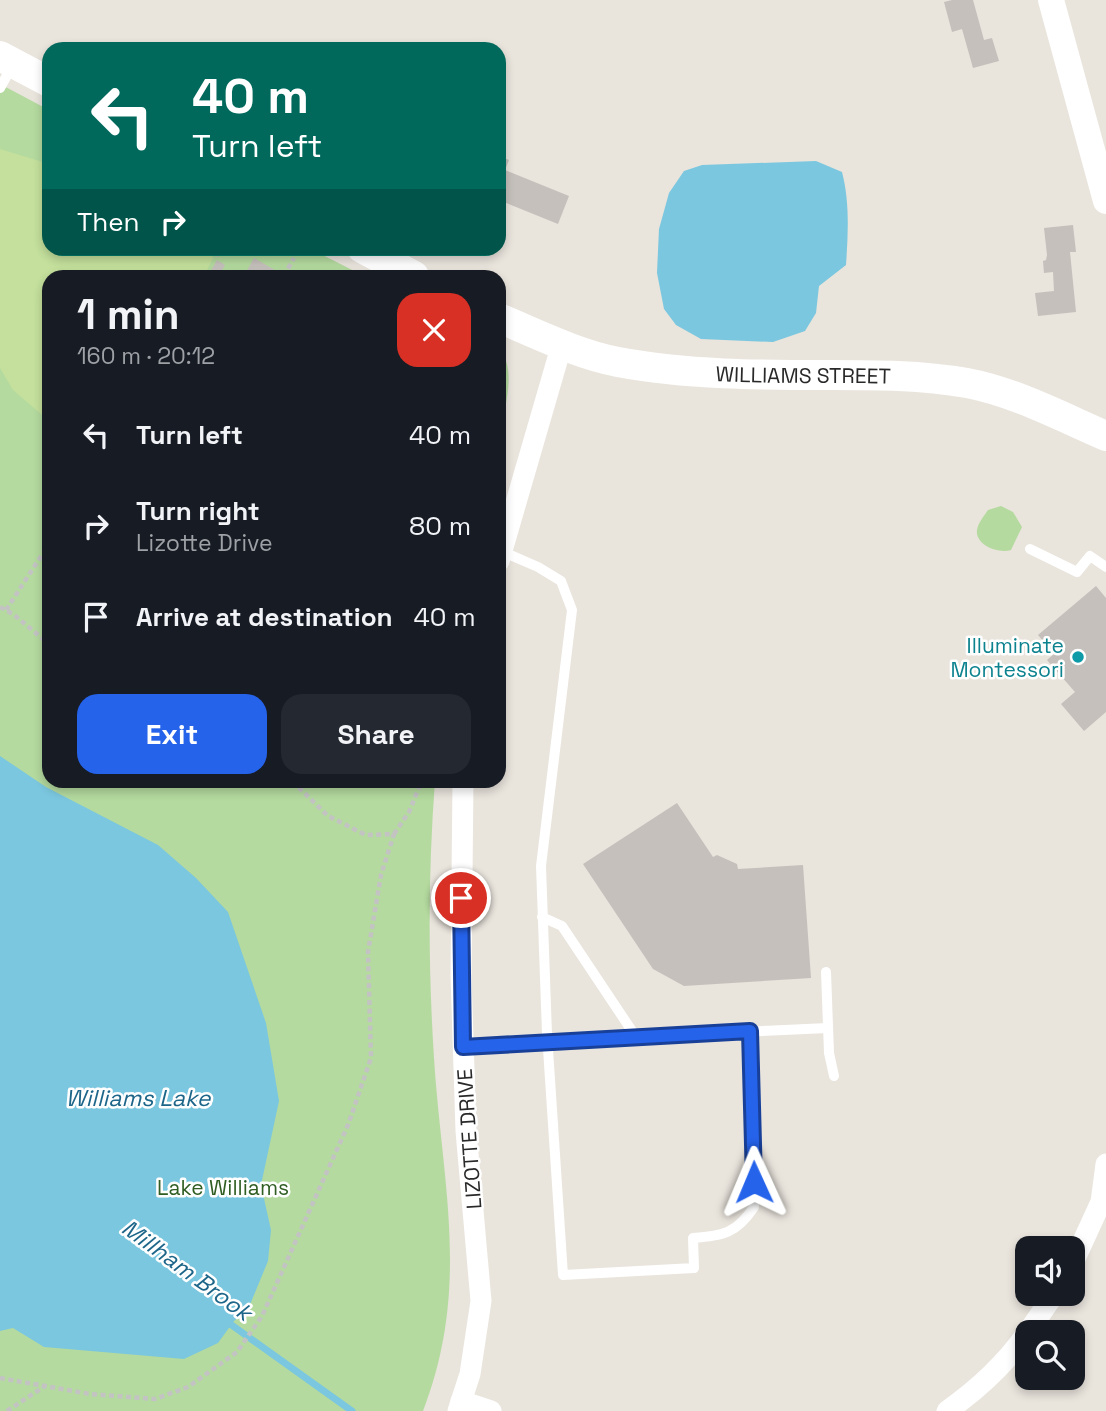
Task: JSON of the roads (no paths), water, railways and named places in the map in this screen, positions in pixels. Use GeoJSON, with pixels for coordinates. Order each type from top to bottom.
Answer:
{"type":"FeatureCollection","features":[{"type":"Feature","properties":{"kind":"main road"},"geometry":{"type":"LineString","coordinates":[[4,69],[42,80]]}},
{"type":"Feature","properties":{"kind":"main road"},"geometry":{"type":"LineString","coordinates":[[377,256],[403,270]]}},
{"type":"Feature","properties":{"kind":"main road","name":"WILLIAMS STREET"},"geometry":{"type":"LineString","coordinates":[[506,320],[562,344],[615,361],[667,369],[813,375],[895,375],[971,384],[1008,395],[1106,436]]}},
{"type":"Feature","properties":{"kind":"street"},"geometry":{"type":"LineString","coordinates":[[1051,0],[1106,201]]}},
{"type":"Feature","properties":{"kind":"street"},"geometry":{"type":"LineString","coordinates":[[506,535],[562,344]]}},
{"type":"Feature","properties":{"kind":"street","name":"LIZOTTE DRIVE"},"geometry":{"type":"LineString","coordinates":[[459,1406],[470,1374],[481,1301],[466,1131],[463,1047],[463,788]]}},
{"type":"Feature","properties":{"kind":"street"},"geometry":{"type":"LineString","coordinates":[[1085,1237],[1101,1202],[1106,1164]]}},
{"type":"Feature","properties":{"kind":"street"},"geometry":{"type":"LineString","coordinates":[[947,1411],[967,1397],[1015,1349]]}},
{"type":"Feature","properties":{"kind":"street"},"geometry":{"type":"LineString","coordinates":[[459,1406],[491,1411]]}},
{"type":"Feature","properties":{"kind":"lane"},"geometry":{"type":"LineString","coordinates":[[1030,549],[1077,572],[1090,556],[1106,567]]}},
{"type":"Feature","properties":{"kind":"lane"},"geometry":{"type":"LineString","coordinates":[[506,558],[538,567],[561,581],[572,610],[541,866],[548,1041],[563,1275],[694,1268],[693,1238],[716,1236],[732,1231],[744,1223],[754,1207],[750,1031]]}},
{"type":"Feature","properties":{"kind":"lane"},"geometry":{"type":"LineString","coordinates":[[542,918],[562,926],[636,1037]]}},
{"type":"Feature","properties":{"kind":"lane"},"geometry":{"type":"LineString","coordinates":[[826,972],[828,1028],[834,1076]]}},
{"type":"Feature","properties":{"kind":"lane"},"geometry":{"type":"LineString","coordinates":[[463,1047],[828,1028]]}},
{"type":"Feature","properties":{"kind":"water"},"geometry":{"type":"Polygon","coordinates":[[[816,161],[842,172],[848,230],[846,265],[819,286],[816,313],[805,331],[773,342],[701,339],[676,325],[664,309],[657,273],[659,229],[669,193],[684,171],[702,165],[816,161]]]}},
{"type":"Feature","properties":{"kind":"water","name":"Williams Lake"},"geometry":{"type":"Polygon","coordinates":[[[0,756],[42,784],[42,788],[48,788],[158,845],[196,878],[228,912],[266,1023],[279,1101],[261,1185],[271,1230],[268,1261],[249,1307],[234,1321],[218,1343],[184,1359],[44,1347],[13,1328],[0,1331],[0,756]]]}},
{"type":"Feature","properties":{"kind":"waterway","name":"Millham Brook"},"geometry":{"type":"LineString","coordinates":[[226,1321],[352,1411]]}},
{"type":"Feature","properties":{"kind":"place","name":"Illuminate Montessori"},"geometry":{"type":"Point","coordinates":[1078,657]}},
{"type":"Feature","properties":{"kind":"park label","name":"Lake Williams"},"geometry":{"type":"Point","coordinates":[223,1187]}}]}
